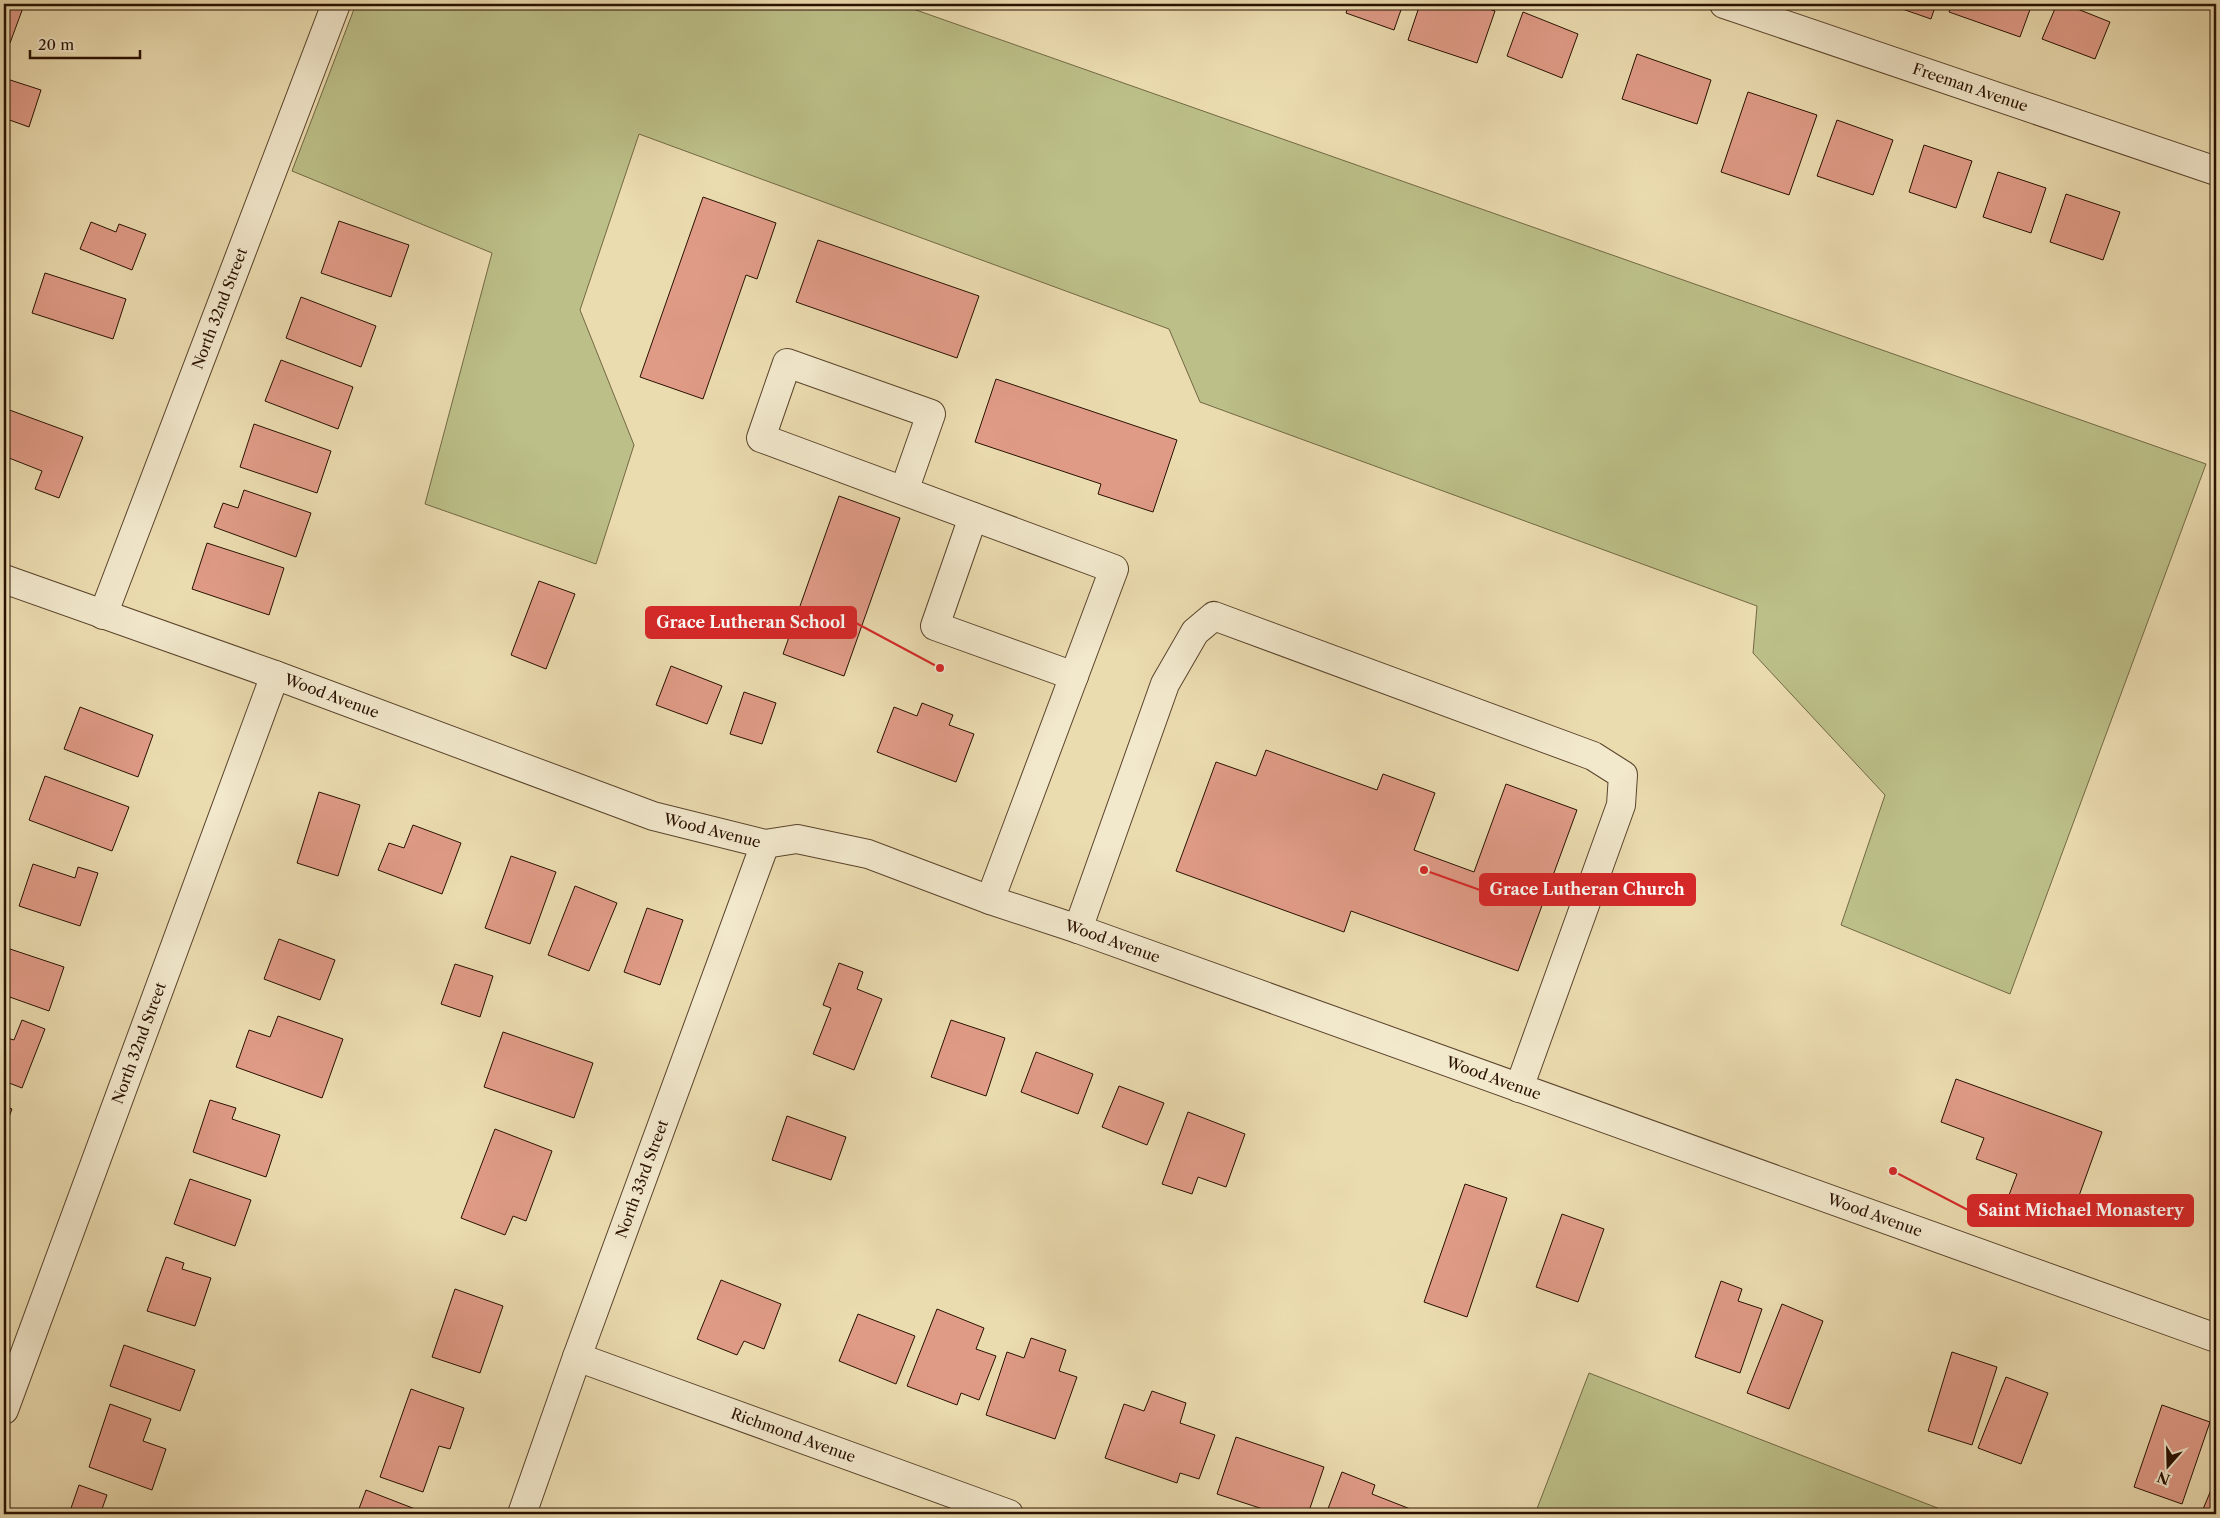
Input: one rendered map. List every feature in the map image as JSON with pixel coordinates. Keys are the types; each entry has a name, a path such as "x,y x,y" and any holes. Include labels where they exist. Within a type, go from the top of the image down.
{"street":[{"name":"North 32nd Street","path":"103,615 336,4"},
{"name":"Freeman Avenue","path":"1724,4 2216,171"},
{"path":"904,491 932,414 787,363 761,438 1114,569 990,900"},
{"path":"973,517 935,626 1074,676"},
{"name":"Wood Avenue","path":"4,579 275,675 653,816 765,844 797,838 868,854 990,900 1078,929 2216,1338"},
{"path":"1078,929 1165,684 1195,632 1214,616 1593,756 1623,775 1620,805 1519,1088"},
{"name":"North 32nd Street","path":"4,1410 275,675"},
{"name":"North 33rd Street","path":"522,1514 577,1357 765,844"},
{"name":"Richmond Avenue","path":"577,1357 1009,1514"}],"green space":[{"path":"356,4 899,4 2206,464 2010,994 1841,925 1885,795 1753,653 1757,606 1200,402 1169,329 639,134 580,310 634,445 596,564 425,504 492,253 292,171"},
{"path":"1589,1373 1953,1514 1535,1514"}],"building":[{"path":"4,4 24,5 10,43 4,41"},
{"path":"1349,4 1403,4 1394,30 1346,13"},
{"path":"1420,4 1474,4 1495,11 1477,63 1408,40"},
{"path":"1888,4 1936,4 1931,19"},
{"path":"1952,4 2032,4 2020,37 1949,12"},
{"path":"2057,4 2065,4 2110,22 2095,59 2042,39"},
{"path":"1523,12 1578,34 1562,78 1507,56"},
{"path":"1637,54 1711,80 1697,124 1622,99"},
{"path":"4,78 41,90 29,127 4,118"},
{"path":"1748,92 1817,115 1789,195 1721,172"},
{"path":"1837,120 1893,140 1873,195 1817,176"},
{"path":"1924,145 1972,161 1956,208 1909,192"},
{"path":"1998,172 2046,188 2031,233 1983,217"},
{"path":"2066,194 2120,212 2103,260 2050,242"},
{"path":"703,197 776,223 757,279 746,275 703,399 640,377"},
{"path":"339,221 409,245 391,297 321,273"},
{"path":"91,222 116,232 119,224 146,234 132,270 80,249"},
{"path":"818,240 979,296 957,358 796,302"},
{"path":"45,273 126,299 113,339 32,313"},
{"path":"301,297 376,326 361,367 286,338"},
{"path":"281,360 353,387 338,429 265,401"},
{"path":"996,379 1177,440 1153,512 1098,494 1101,484 975,442"},
{"path":"4,408 83,437 59,498 35,489 42,471 4,456"},
{"path":"254,424 331,451 317,493 240,467"},
{"path":"244,490 311,513 296,557 214,527 223,503 238,508"},
{"path":"839,496 900,518 844,676 783,654"},
{"path":"207,543 284,568 269,615 192,589"},
{"path":"539,581 575,594 546,669 511,655"},
{"path":"671,666 722,686 707,724 656,705"},
{"path":"744,692 776,703 762,744 730,734"},
{"path":"922,703 953,715 949,725 974,734 956,782 877,752 894,707 917,716"},
{"path":"80,707 153,735 138,777 64,749"},
{"path":"1266,750 1377,790 1383,774 1435,793 1414,850 1474,872 1506,784 1577,810 1518,971 1351,911 1344,932 1176,871 1216,762 1256,776"},
{"path":"45,776 129,807 112,851 29,820"},
{"path":"319,792 360,805 338,876 297,863"},
{"path":"413,825 461,843 442,894 378,870 389,843 404,848"},
{"path":"511,856 556,872 530,944 485,928"},
{"path":"33,864 75,878 78,867 98,873 80,926 19,906"},
{"path":"575,886 617,903 589,971 548,955"},
{"path":"647,908 683,920 660,985 624,972"},
{"path":"279,939 335,960 320,1000 264,979"},
{"path":"4,947 64,967 49,1011 4,995"},
{"path":"839,963 863,972 857,989 882,999 854,1070 813,1054 831,1008 823,1005"},
{"path":"455,964 493,976 480,1017 441,1004"},
{"path":"278,1016 343,1039 322,1098 236,1067 249,1030 270,1037"},
{"path":"22,1020 45,1029 22,1088 4,1081 4,1037 14,1040"},
{"path":"951,1020 1005,1038 986,1096 931,1077"},
{"path":"503,1032 593,1063 574,1118 484,1087"},
{"path":"1036,1052 1093,1074 1078,1114 1021,1092"},
{"path":"1956,1079 2102,1132 2071,1218 2009,1195 2017,1174 1976,1159 1984,1138 1941,1122"},
{"path":"1119,1086 1164,1103 1147,1145 1102,1127"},
{"path":"210,1100 236,1108 232,1119 280,1135 266,1177 193,1152"},
{"path":"4,1106 12,1109 4,1130"},
{"path":"1188,1112 1245,1134 1226,1187 1198,1177 1192,1194 1162,1184"},
{"path":"787,1116 846,1137 831,1180 772,1160"},
{"path":"495,1129 552,1151 526,1221 513,1216 505,1235 461,1218"},
{"path":"190,1179 251,1200 235,1246 174,1224"},
{"path":"1465,1184 1507,1198 1467,1317 1424,1302"},
{"path":"1562,1214 1604,1229 1578,1302 1536,1287"},
{"path":"166,1257 184,1263 182,1269 211,1278 195,1326 147,1311"},
{"path":"721,1280 781,1304 764,1349 744,1341 737,1355 697,1339"},
{"path":"1721,1281 1742,1289 1738,1301 1762,1309 1740,1373 1695,1357"},
{"path":"455,1289 503,1306 480,1373 432,1357"},
{"path":"1782,1304 1823,1321 1789,1409 1747,1393"},
{"path":"937,1309 984,1328 976,1349 996,1356 979,1400 961,1393 957,1405 907,1386"},
{"path":"858,1314 915,1336 896,1384 839,1361"},
{"path":"1031,1338 1066,1350 1059,1371 1077,1377 1055,1439 986,1415 1007,1352 1024,1358"},
{"path":"124,1345 195,1370 180,1411 110,1386"},
{"path":"1952,1352 1997,1367 1972,1445 1928,1431"},
{"path":"2006,1377 2048,1393 2021,1464 1978,1448"},
{"path":"411,1389 464,1408 450,1449 439,1446 423,1492 380,1477"},
{"path":"1152,1391 1186,1403 1180,1423 1215,1435 1199,1479 1180,1473 1177,1483 1105,1458 1124,1404 1144,1411"},
{"path":"110,1404 151,1419 143,1441 166,1449 152,1490 89,1467"},
{"path":"2162,1405 2210,1422 2182,1504 2134,1487"},
{"path":"1236,1437 1324,1467 1308,1514 1278,1514 1217,1494"},
{"path":"1342,1472 1375,1485 1372,1494 1418,1512 1417,1514 1326,1514"},
{"path":"2216,1478 2216,1514 2201,1514"},
{"path":"79,1485 107,1495 102,1509 118,1514 69,1514"},
{"path":"366,1490 428,1514 357,1514"}],"place":[{"name":"Grace Lutheran School","path":"940,668"},
{"name":"Grace Lutheran Church","path":"1424,870"},
{"name":"Saint Michael Monastery","path":"1893,1171"}]}
